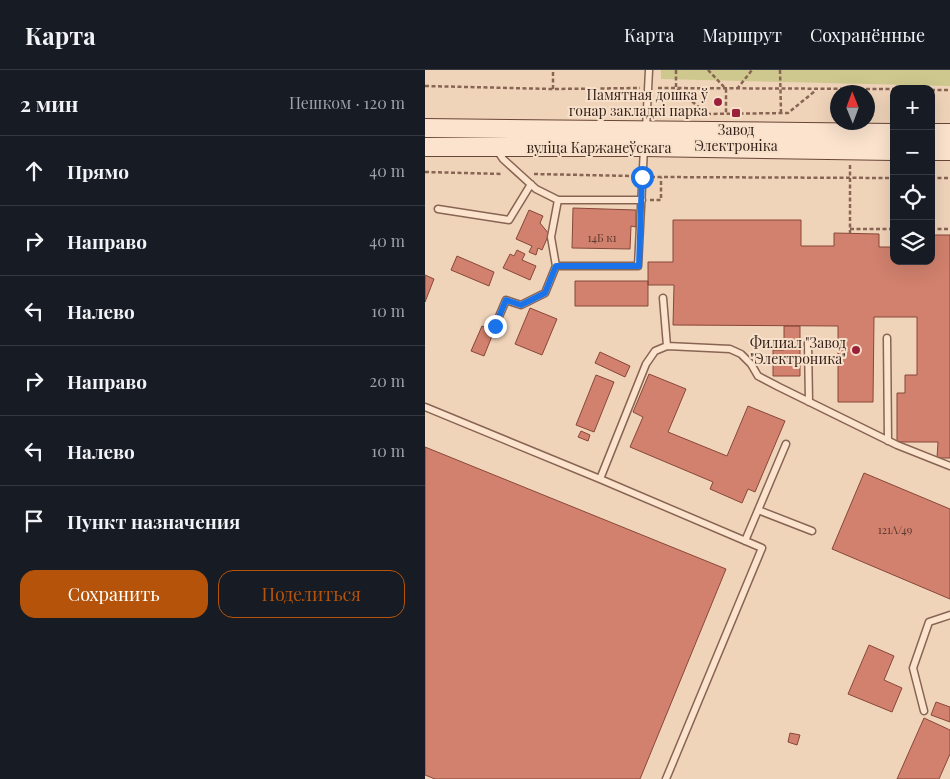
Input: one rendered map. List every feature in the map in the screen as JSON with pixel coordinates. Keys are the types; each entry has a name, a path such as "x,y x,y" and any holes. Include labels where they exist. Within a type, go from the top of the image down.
{"main road":[{"name":"вуліца Каржанеўскага","path":"425,128 890,151"},
{"name":"вуліца Каржанеўскага","path":"425,147 499,147 645,139 890,133"},
{"path":"935,133 950,133"},
{"path":"935,151 950,152"}],"lane":[{"path":"556,266 639,266 642,177 649,70"},
{"path":"499,147 499,153 503,159 536,189 558,200 642,200"},
{"path":"438,209 509,220 531,184"},
{"path":"495,326 506,300 521,305 545,293 556,266 551,237 558,200"},
{"path":"663,298 667,346"},
{"path":"887,338 888,441"},
{"path":"807,344 809,402"},
{"path":"600,480 646,364 655,351 667,346 730,349 741,354 751,364 758,376 888,441 950,466"},
{"path":"425,407 762,548 666,779"},
{"path":"745,541 786,444"},
{"path":"758,510 812,531"},
{"path":"924,711 913,668 929,622 950,615"}],"path":[{"path":"553,70 553,88"},
{"path":"676,70 677,88 707,114 788,113 816,90"},
{"path":"708,70 726,89 726,114"},
{"path":"737,89 752,70"},
{"path":"779,70 781,113"},
{"path":"425,86 780,88 830,90"},
{"path":"875,90 890,90"},
{"path":"935,90 950,90"},
{"path":"849,165 850,233"},
{"path":"425,172 642,177 890,178"},
{"path":"642,200 661,200 661,177"},
{"path":"935,178 950,178"},
{"path":"850,229 890,229"},
{"path":"935,229 950,229"}],"shaded area":[{"path":"661,70 950,70 950,86 661,79"}],"building":[{"path":"573,208 636,210 636,227 631,226 630,249 572,248"},
{"path":"529,210 543,216 540,223 549,234 542,250 538,248 536,255 529,252 532,246 516,239"},
{"name":"Филиал \"Завод \"Электроника\"","path":"673,220 801,220 801,246 834,246 834,233 879,234 879,247 890,247 890,265 935,265 935,235 950,235 950,458 937,458 938,442 897,442 897,393 905,393 905,375 917,375 917,317 874,317 873,402 838,402 838,326 673,325 674,285 648,285 648,262 673,262"},
{"path":"517,250 525,254 522,260 536,266 530,280 503,268 510,254 514,256"},
{"path":"457,256 494,272 489,286 451,270"},
{"path":"425,275 434,279 425,302"},
{"path":"575,281 648,281 648,306 575,306"},
{"path":"530,308 557,319 542,355 515,344"},
{"path":"482,326 494,331 484,356 471,351"},
{"path":"784,326 800,326 800,376 773,376 773,350 784,350"},
{"path":"600,352 630,366 625,377 595,363"},
{"path":"649,374 686,389 668,432 727,456 748,406 785,421 755,492 748,489 742,503 710,489 713,482 630,447 643,417 633,412"},
{"path":"596,375 614,382 594,432 576,425"},
{"path":"581,431 590,435 588,441 578,437"},
{"path":"425,447 726,569 640,779 435,779 425,775"},
{"path":"864,473 950,509 950,599 832,549"},
{"path":"869,645 894,656 884,680 902,688 892,712 848,694"},
{"path":"936,702 950,707 950,722 931,715"},
{"path":"924,718 950,730 950,754 939,779 897,779"},
{"path":"790,733 800,735 797,745 788,742"}],"place":[{"name":"Памятная дошка ў гонар закладкі парка","path":"718,102"},
{"name":"Завод Электроніка","path":"736,113"},
{"name":"Филиал \"Завод \"Электроника\"","path":"856,350"}],"route":[{"path":"495,326 506,300 521,305 545,293 556,266 639,266 642,177"}]}
